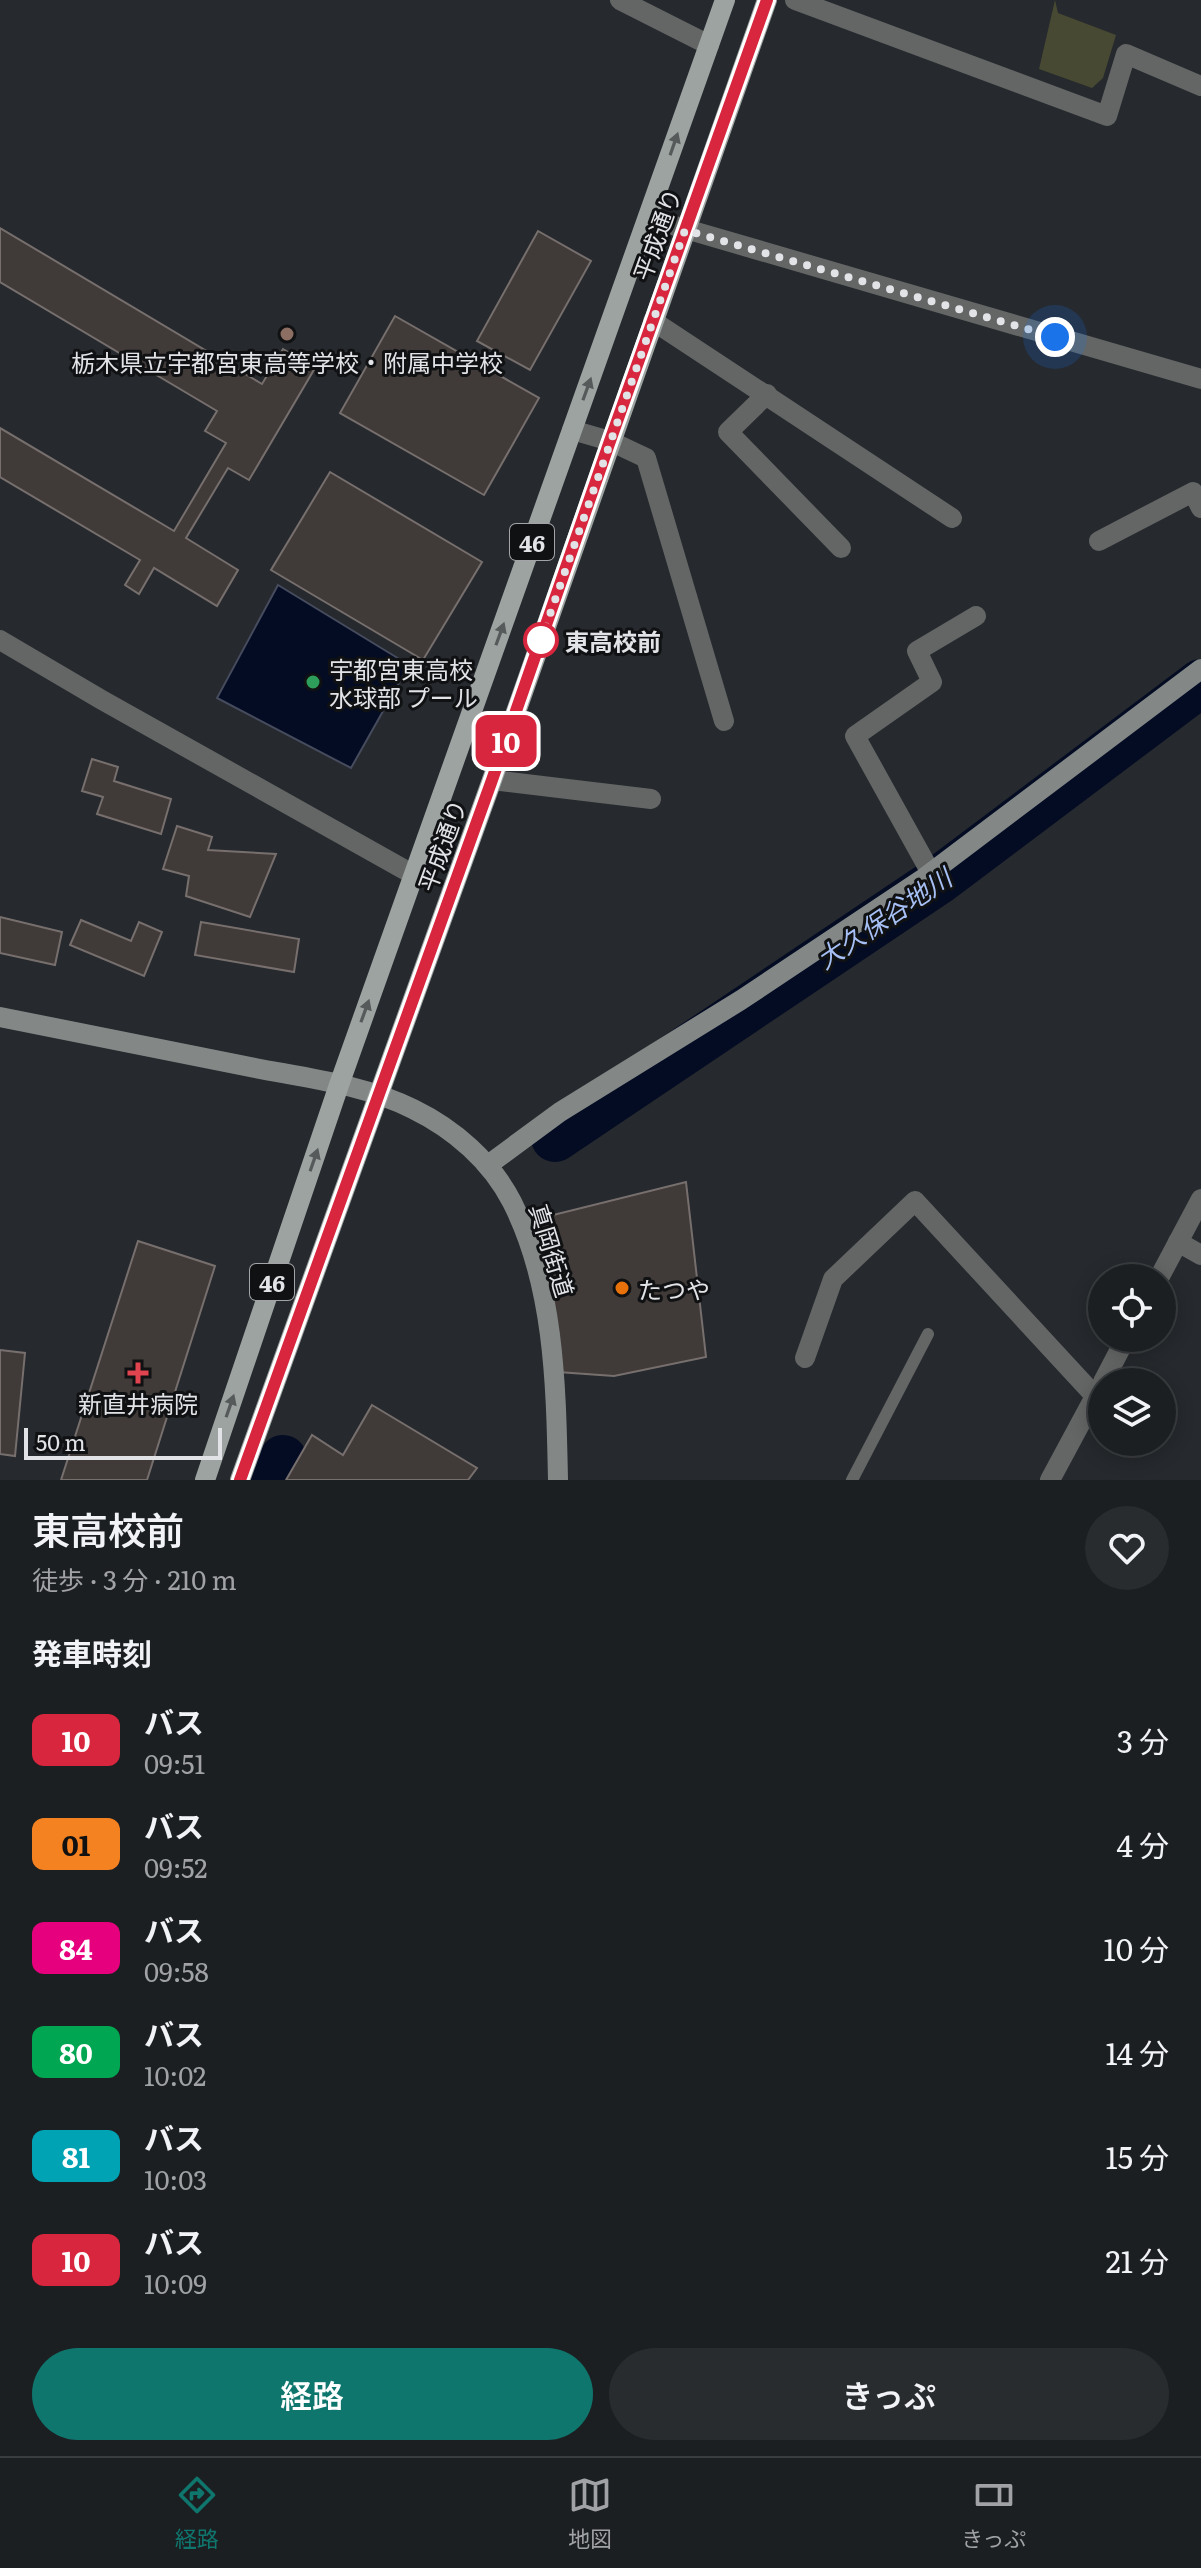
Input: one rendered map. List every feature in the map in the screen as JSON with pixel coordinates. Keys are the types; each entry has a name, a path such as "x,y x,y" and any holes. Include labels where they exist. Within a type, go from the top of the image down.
{"main road":[{"name":"平成通り","path":"205,1480 339,1085 725,0"},
{"name":"平成通り","path":"240,1480 492,780 767,0"}],"street":[{"path":"620,0 709,45"},
{"path":"795,0 1107,116 1126,54 1201,86"},
{"path":"648,218 1201,379"},
{"path":"653,321 952,518"},
{"path":"767,394 728,432 841,548"},
{"path":"572,430 610,441 646,458 724,721"},
{"path":"1099,541 1198,496"},
{"path":"931,873 855,736 932,682 917,651 976,616"},
{"path":"0,640 414,875"},
{"path":"488,1165 560,1112 741,1000 931,873 1201,669"},
{"path":"492,780 651,799"},
{"name":"真岡街道","path":"0,1017 339,1085 412,1108 438,1123 488,1165 518,1215 529,1242 543,1292 553,1365 558,1480"},
{"path":"1166,1264 1201,1199"},
{"path":"805,1358 833,1279 915,1201 1088,1375"},
{"path":"1178,1242 1201,1255"},
{"path":"1050,1480 1088,1409"}],"lane":[{"path":"852,1480 928,1334"}],"green space":[{"path":"1055,0 1058,13 1116,35 1103,78 1092,88 1039,69"}],"water":[{"name":"宇都宮東高校 水球部 プール","path":"278,585 409,665 351,768 217,698"}],"building":[{"path":"0,228 262,384 283,349 315,368 249,480 228,468 186,538 238,570 217,606 154,568 139,594 125,585 140,560 0,477 0,428 174,531 226,443 205,431 217,411 0,282"},
{"path":"538,231 591,261 530,370 477,341"},
{"path":"395,316 539,398 484,495 340,413"},
{"path":"330,472 482,562 423,660 271,570"},
{"path":"92,759 118,767 114,781 171,799 161,834 97,814 103,797 82,791"},
{"path":"177,826 212,837 208,850 276,854 250,917 186,896 189,876 163,869"},
{"path":"0,917 62,932 55,965 0,953"},
{"path":"81,920 131,941 139,922 162,932 144,976 70,945"},
{"path":"201,922 299,939 294,972 195,955"},
{"name":"たつや","path":"686,1182 706,1357 614,1376 558,1372 537,1219"},
{"name":"新直井病院","path":"138,1241 215,1266 147,1480 61,1480"},
{"path":"0,1350 25,1353 15,1456 0,1454"},
{"path":"372,1405 477,1468 468,1480 286,1480 312,1435 343,1455"}],"waterway":[{"name":"大久保谷地川","path":"555,1138 939,880 1201,683"},
{"name":"大久保谷地川","path":"275,1480 283,1459"}],"bus line":[{"name":"10","path":"240,1480 492,780 767,0"}],"place":[{"name":"栃木県立宇都宮東高等学校・附属中学校","path":"287,334"},
{"name":"東高校前","path":"541,640"},
{"name":"宇都宮東高校 水球部 プール","path":"313,682"},
{"name":"たつや","path":"622,1288"},
{"name":"新直井病院","path":"138,1373"}],"route":[{"path":"541,640 685,230 1055,337"}]}
